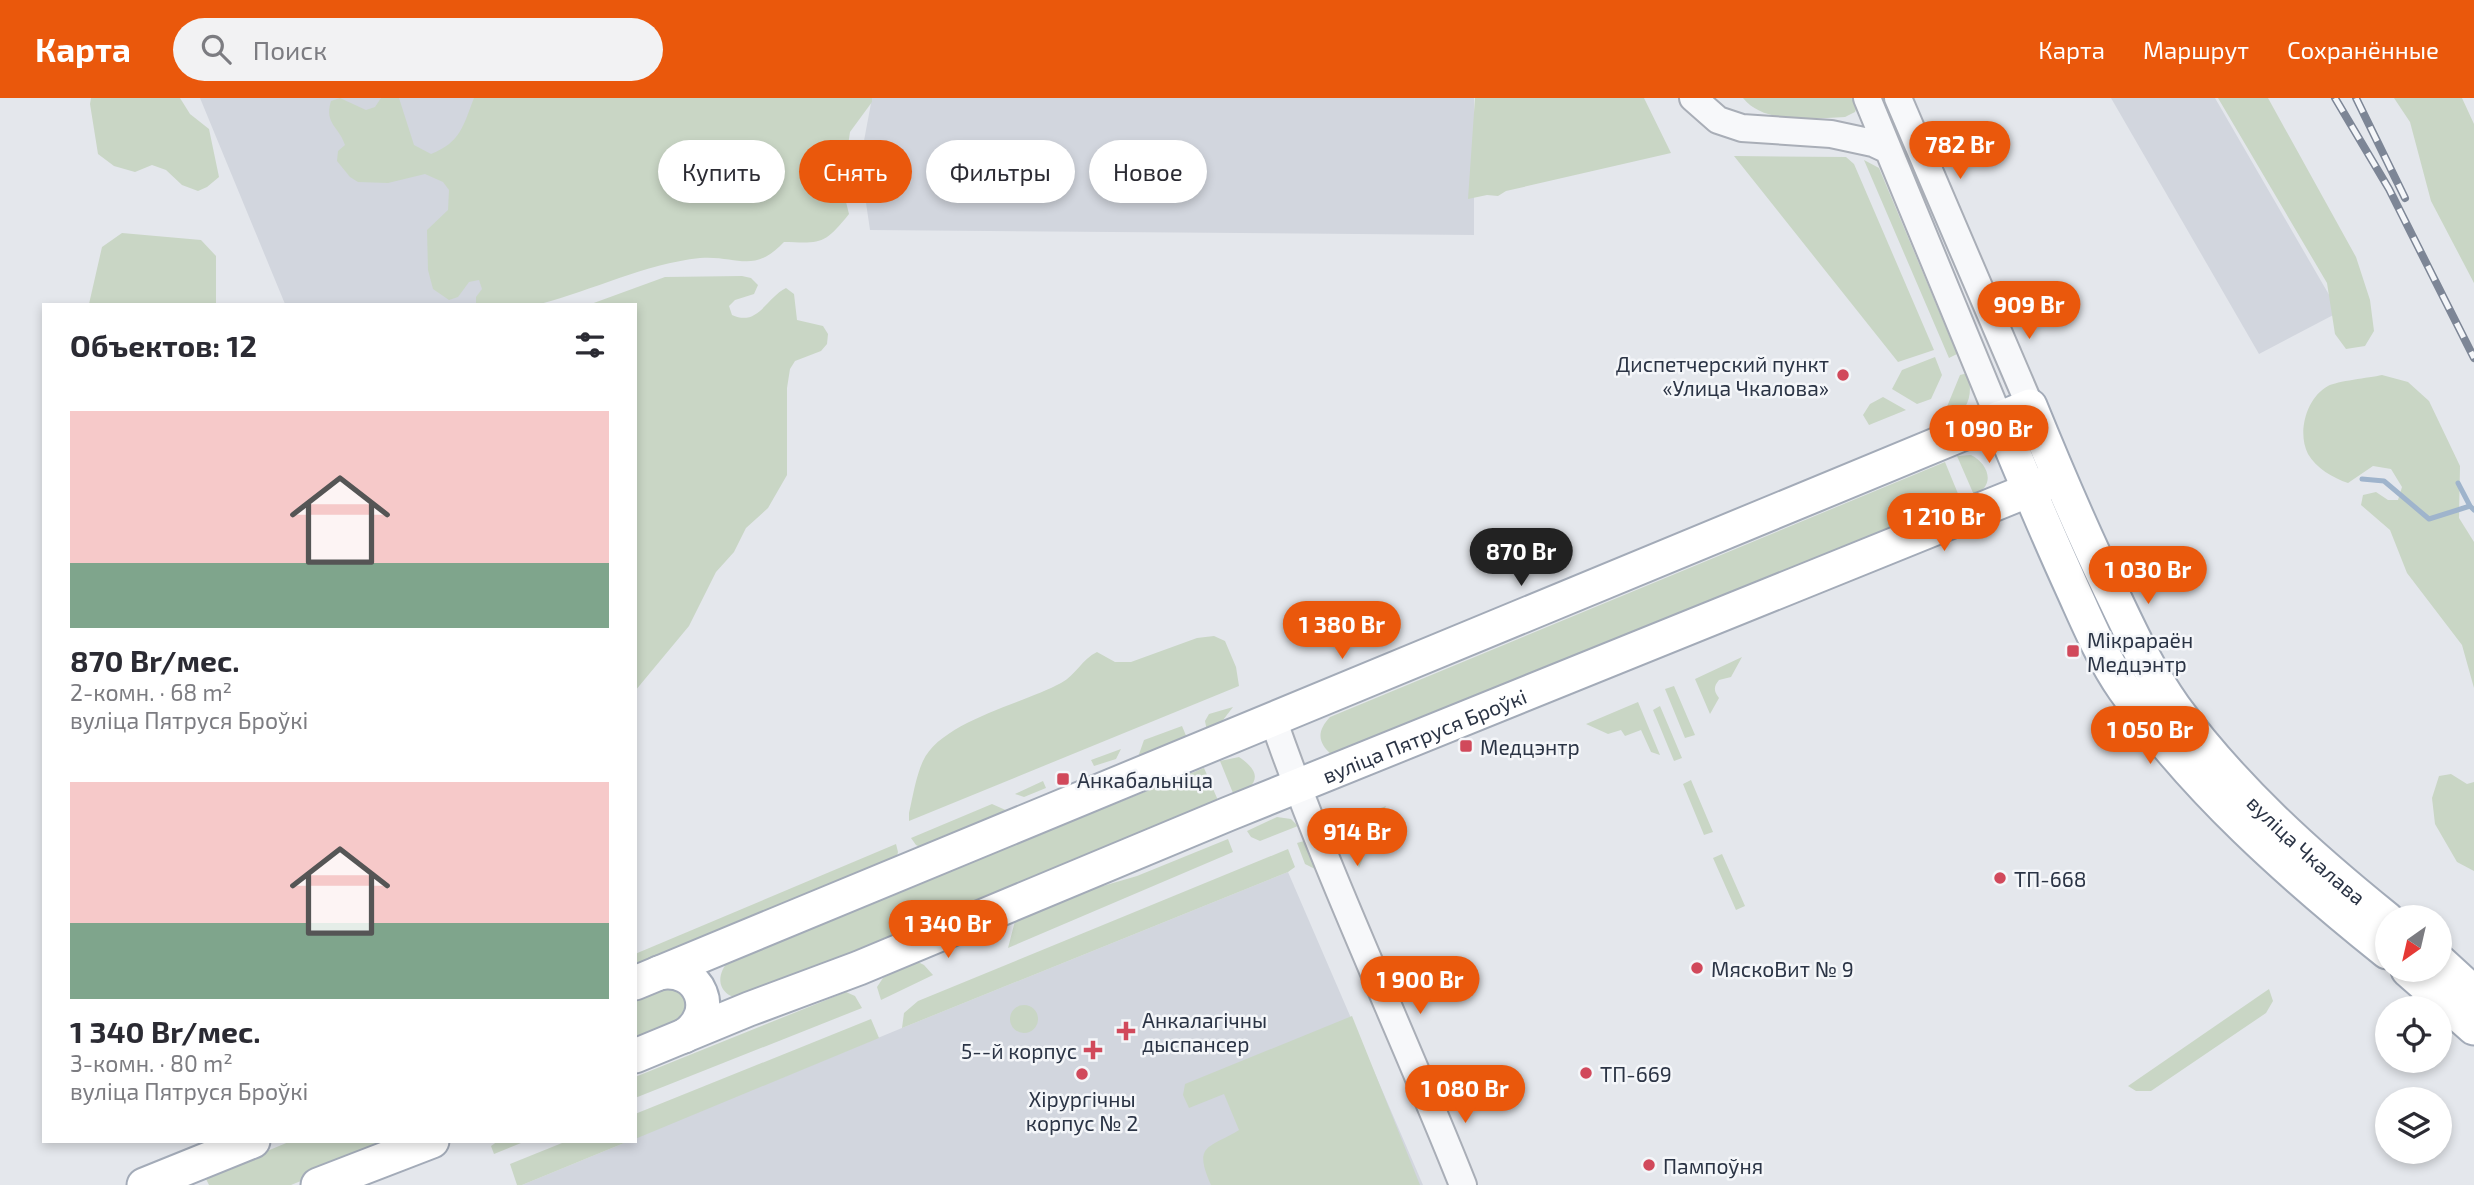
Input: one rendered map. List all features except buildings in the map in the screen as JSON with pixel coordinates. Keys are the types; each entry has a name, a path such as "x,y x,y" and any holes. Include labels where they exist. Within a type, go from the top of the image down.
{"main road":[{"path":"647,978 2030,406"},
{"name":"вуліца Чкалава","path":"2030,406 2059,478 2142,655 2173,706 2209,751 2260,825"},
{"name":"вуліца Чкалава","path":"1999,418 2028,491 2095,638 2123,688 2169,747 2221,804 2260,825 2367,914"},
{"name":"вуліца Пятруся Броўкі","path":"637,1055 859,968 1228,814 2059,478"},
{"path":"726,946 714,961 712,979 715,989 725,1002 749,1009"},
{"path":"647,978 667,972 685,975 702,995 701,1019 684,1036"},
{"path":"2452,973 2474,993"},
{"path":"2422,982 2474,1028"},
{"path":"144,1185 248,1143"},
{"path":"318,1185 427,1143"}],"street":[{"path":"1693,98 1718,120 1742,128 1831,134 1888,150"},
{"name":"вуліца Чкалава","path":"1867,98 1999,418"},
{"name":"вуліца Чкалава","path":"1898,98 2030,406"},
{"path":"1273,719 1297,788 1463,1185"}],"shaded area":[{"path":"200,98 536,98 481,303 285,303"},
{"path":"872,98 1474,98 1474,235 870,230 866,203 912,203 912,140 864,140"},
{"path":"2111,98 2215,98 2339,312 2259,354"},
{"name":"Анкалагічны дыспансер","path":"1288,872 1423,1185 522,1185 624,1143 637,1143 637,1137"}],"green space":[{"path":"91,98 180,98 190,114 209,129 219,177 198,191 182,185 166,170 152,165 135,172 114,166 98,154"},
{"path":"340,98 366,110 375,107 381,98 399,98 414,145 431,154 449,144 460,132 474,98 872,98 872,102 850,132 849,140 799,140 799,203 846,203 849,214 827,237 815,242 784,242 773,252 754,261 700,258 679,261 543,303 476,303 476,297 482,289 479,280 469,282 458,297 449,300 433,289 428,270 427,230 448,210 449,190 443,182 425,174 388,183 358,182 350,177 337,161 338,151 345,145 331,120 331,101"},
{"path":"1475,98 1644,98 1671,153 1506,191 1498,196 1468,199"},
{"path":"1743,98 1856,98 1858,104 1855,112 1845,117 1805,119 1764,112 1752,107"},
{"path":"2218,98 2268,98 2356,257 2370,300 2374,331 2365,346 2346,349 2335,334 2327,283"},
{"path":"2394,98 2462,98 2474,124 2474,283 2431,201 2410,122"},
{"path":"1734,156 1846,157 1854,164 1934,350 1898,362"},
{"path":"1864,160 1879,168 1957,354 1949,358"},
{"path":"122,233 201,240 216,256 216,303 89,303 102,247"},
{"path":"665,277 751,278 758,285 754,294 735,300 729,306 732,315 741,318 761,310 786,288 794,294 797,320 823,326 828,334 827,344 821,351 795,361 790,369 787,388 787,475 768,508 746,528 734,552 716,572 689,626 637,689 637,303 594,303"},
{"path":"1935,357 1942,375 1931,399 1917,404 1892,389 1902,370"},
{"path":"1968,373 1968,402 1961,412 1948,421 1944,414 1960,375"},
{"path":"2382,375 2408,382 2429,401 2460,466 2459,518 2474,542 2474,688 2462,645 2407,573 2390,530 2361,505 2363,495 2376,492 2388,500 2398,500 2402,487 2391,469 2373,466 2348,483 2320,468 2311,459 2305,446 2303,436 2306,417 2309,407 2320,392 2338,383"},
{"path":"1883,397 1906,410 1869,425 1863,415 1870,404"},
{"path":"1971,455 1982,464 1988,475 1985,486 1974,495 1957,456"},
{"path":"1945,462 1961,501 1332,755 1321,741 1321,732 1330,717"},
{"path":"1214,636 1225,641 1236,667 1239,686 909,821 918,773 923,761 933,747 965,724 1061,683 1097,652 1115,662 1131,662 1197,638"},
{"path":"1742,657 1731,677 1719,680 1716,685 1715,691 1719,698 1710,714 1695,679"},
{"path":"1674,686 1695,735 1685,738 1665,689"},
{"path":"1638,702 1660,755 1651,752 1641,730 1625,736 1621,730 1608,734 1586,724"},
{"path":"1660,706 1682,758 1674,761 1653,710"},
{"path":"1233,707 1220,724 1207,731 1205,721 1209,714"},
{"path":"1182,726 1187,738 1138,757 1144,740"},
{"path":"1121,749 1116,759 1094,766 1091,760"},
{"path":"1239,757 1252,769 1255,779 1253,784 1235,798 1220,761"},
{"path":"1204,768 1220,805 746,1000 730,996 722,986 721,974 730,959"},
{"path":"2451,774 2467,784 2474,782 2474,871 2457,862 2435,824 2432,798 2439,776"},
{"path":"1691,780 1713,832 1704,835 1683,784"},
{"path":"1043,781 1046,788 1024,797 1015,794"},
{"path":"992,804 1010,812 930,852 916,845 911,838"},
{"path":"1386,806 1379,821 1366,823 1361,829 1360,835 1368,846 1359,868 1340,824"},
{"path":"1277,817 1291,819 1298,826 1260,841 1251,837 1247,831"},
{"path":"1228,839 1233,852 1008,948 1015,921 1072,895 1137,876"},
{"path":"1304,841 1317,870 1305,864 1297,843"},
{"path":"896,844 896,860 637,973 637,953"},
{"path":"1288,849 1295,867 1288,872 902,1028 904,1013 918,1001"},
{"path":"1722,854 1745,906 1736,910 1713,858"},
{"path":"916,961 933,975 881,1000 877,987 883,978"},
{"path":"677,984 693,1012 637,1045 637,996"},
{"path":"2269,989 2273,1001 2266,1013 2151,1091 2136,1091 2128,1086"},
{"path":"846,992 855,996 862,1008 637,1097 637,1076"},
{"path":"1024,1005 1034,1009 1038,1019 1034,1029 1024,1033 1014,1029 1010,1019 1014,1009"},
{"path":"1352,1016 1420,1185 1211,1185 1203,1162 1207,1149 1239,1130 1224,1094 1189,1108 1183,1095 1185,1084"},
{"path":"871,1019 879,1038 637,1138 637,1113"},
{"path":"286,1143 395,1143 291,1185 209,1185 205,1177"},
{"path":"495,1143 521,1143 494,1154 491,1146"},
{"path":"562,1143 624,1143 522,1185 517,1185 510,1164"}],"waterway":[{"path":"2362,479 2384,481 2429,519 2470,506 2474,510"},
{"path":"2458,483 2470,506"}],"railway":[{"path":"2335,98 2389,189 2474,358"},
{"path":"2356,98 2405,198"}],"place":[{"name":"Диспетчерский пункт «Улица Чкалова»","path":"1843,375"},
{"name":"Мікрараён Медцэнтр","path":"2073,651"},
{"name":"Медцэнтр","path":"1466,746"},
{"name":"Анкабальніца","path":"1063,779"},
{"name":"ТП-668","path":"2000,878"},
{"name":"МяскоВит № 9","path":"1697,968"},
{"name":"Анкалагічны дыспансер","path":"1126,1031"},
{"name":"5--й корпус","path":"1093,1050"},
{"name":"ТП-669","path":"1586,1073"},
{"name":"Хірургічны корпус № 2","path":"1082,1074"},
{"name":"Пампоўня","path":"1649,1165"}]}
